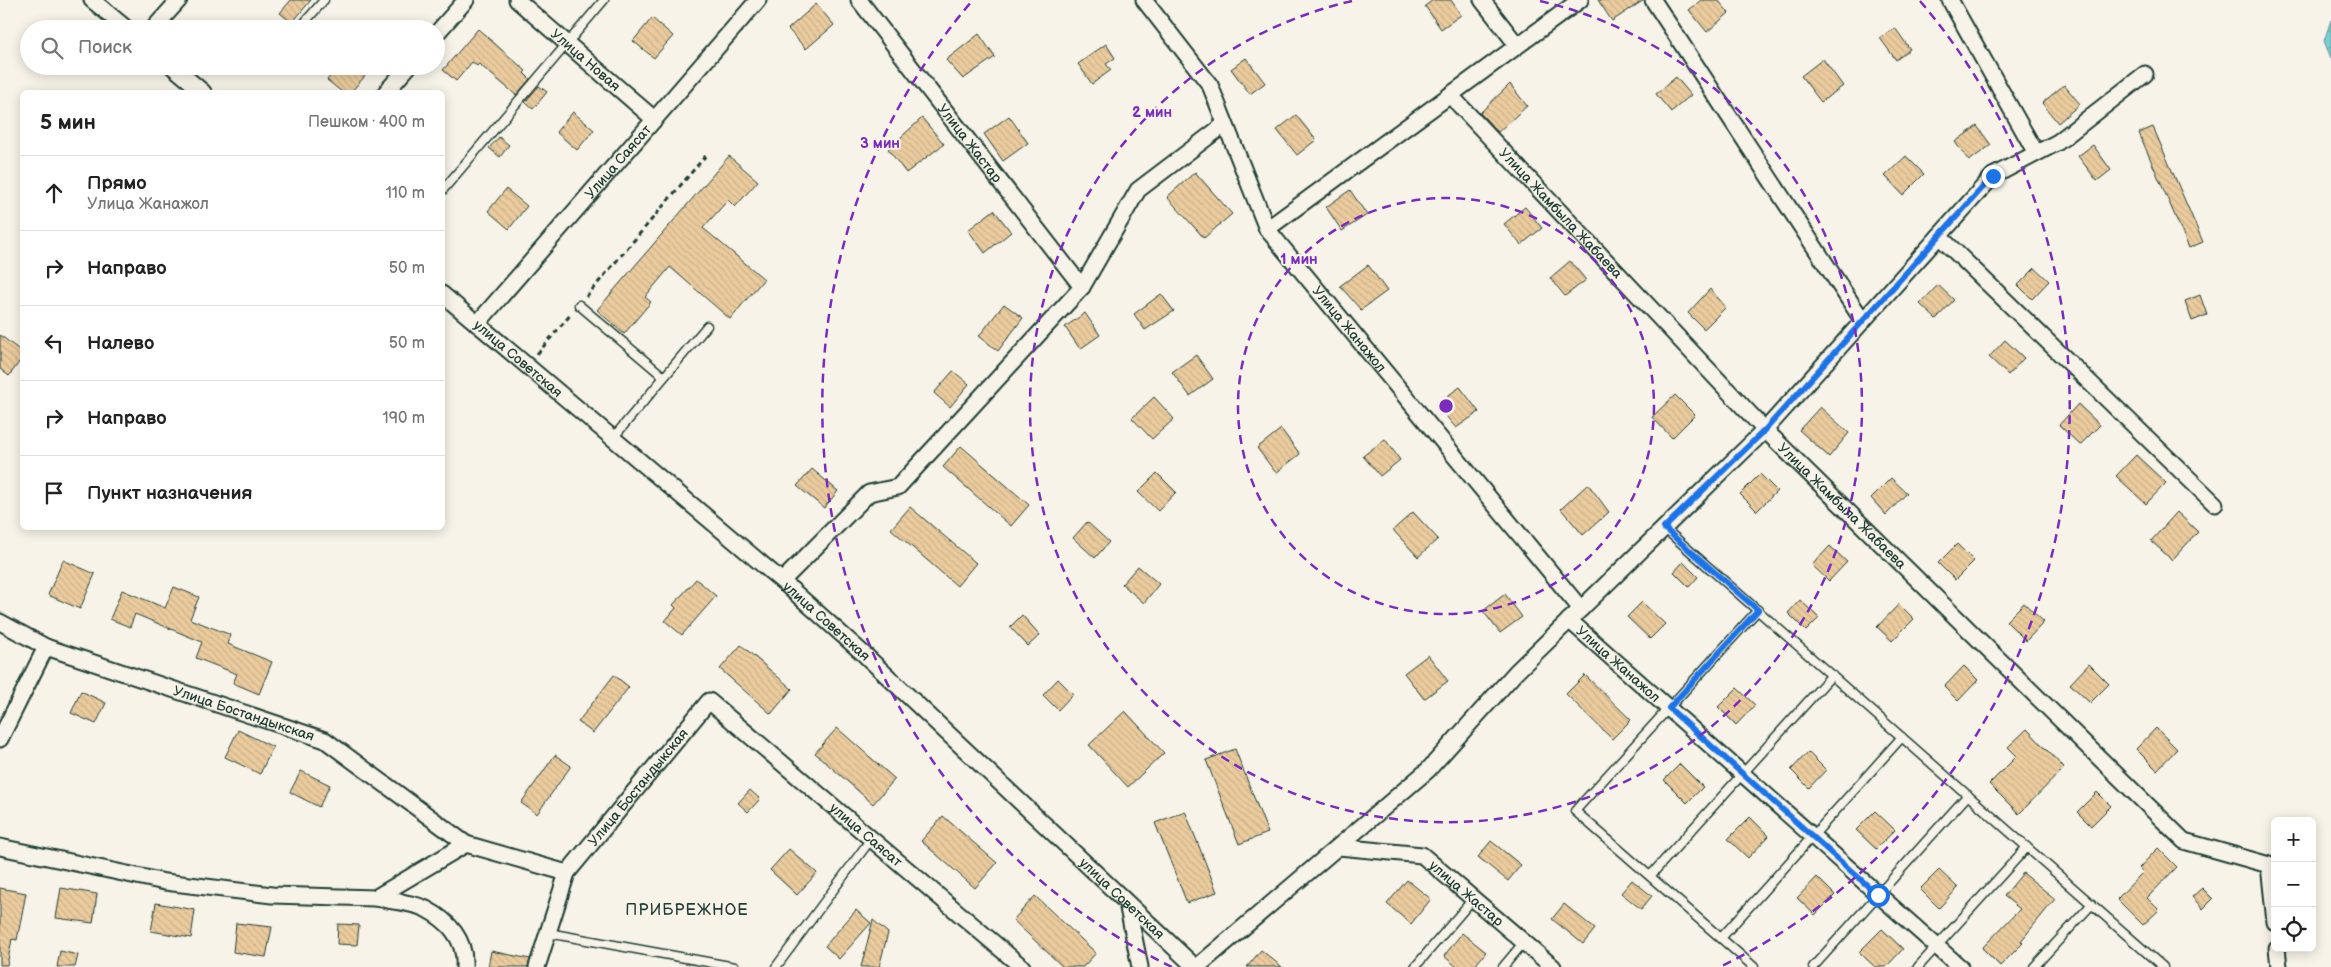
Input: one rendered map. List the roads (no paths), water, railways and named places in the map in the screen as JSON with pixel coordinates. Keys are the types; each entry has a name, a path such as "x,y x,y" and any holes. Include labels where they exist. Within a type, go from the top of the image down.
{"street":[{"path":"92,0 116,20"},
{"path":"161,20 179,0"},
{"path":"445,24 466,0"},
{"name":"Улица Новая","path":"517,0 654,119"},
{"name":"Улица Саясат","path":"477,324 758,0"},
{"name":"Улица Жастар","path":"860,0 1082,287"},
{"name":"Улица Жанажол","path":"1144,0 1210,85 1267,229 1581,609"},
{"path":"1482,0 1518,45"},
{"path":"1267,229 1580,0"},
{"path":"1654,0 1863,321"},
{"path":"1950,0 2036,153"},
{"path":"1196,967 1428,770 1516,672 1765,430 1993,176 2058,142 2146,74"},
{"path":"183,75 201,90"},
{"path":"388,90 401,75"},
{"name":"Улица Жамбыла Жабаева","path":"1450,94 1765,430 2184,841 2269,865 2273,907"},
{"path":"782,581 869,493 898,487 1082,287 1138,190 1225,124"},
{"path":"1939,236 2215,504"},
{"name":"улица Советская","path":"445,297 782,581 866,656 1196,967"},
{"name":"Улица Жанажол","path":"1569,620 1960,967"},
{"name":"Улица Бостандыкская","path":"0,622 46,648 324,740 466,844 567,873"},
{"path":"0,739 46,648"},
{"name":"Улица Бостандыкская","path":"537,967 567,873 709,701"},
{"name":"улица Саясат","path":"709,701 1022,967"},
{"path":"375,898 466,844"},
{"path":"0,846 165,882 272,895 375,898 424,908 453,927 465,954 464,967"},
{"name":"улица Жастар","path":"1339,846 1422,855 1553,967"},
{"path":"1127,903 1140,967"},
{"path":"2277,952 2279,967"}],"lane":[{"path":"307,20 324,0"},
{"path":"445,187 604,0"},
{"path":"579,305 664,377"},
{"path":"612,438 708,326"},
{"path":"1664,528 2164,967"},
{"path":"1754,967 1576,811 1758,610"},
{"path":"1650,876 1832,676"},
{"path":"1721,938 1902,737"},
{"path":"1813,967 1968,795"},
{"path":"776,967 871,839"},
{"path":"1918,967 2027,847"},
{"path":"1415,967 1473,899"},
{"path":"2034,967 2092,904"},
{"path":"548,933 735,967"},
{"path":"1504,967 1524,942"}],"water":[{"path":"2331,20 2331,58 2324,41"}],"district":[{"name":"ПРИБРЕЖНОЕ","path":"687,909"}]}
